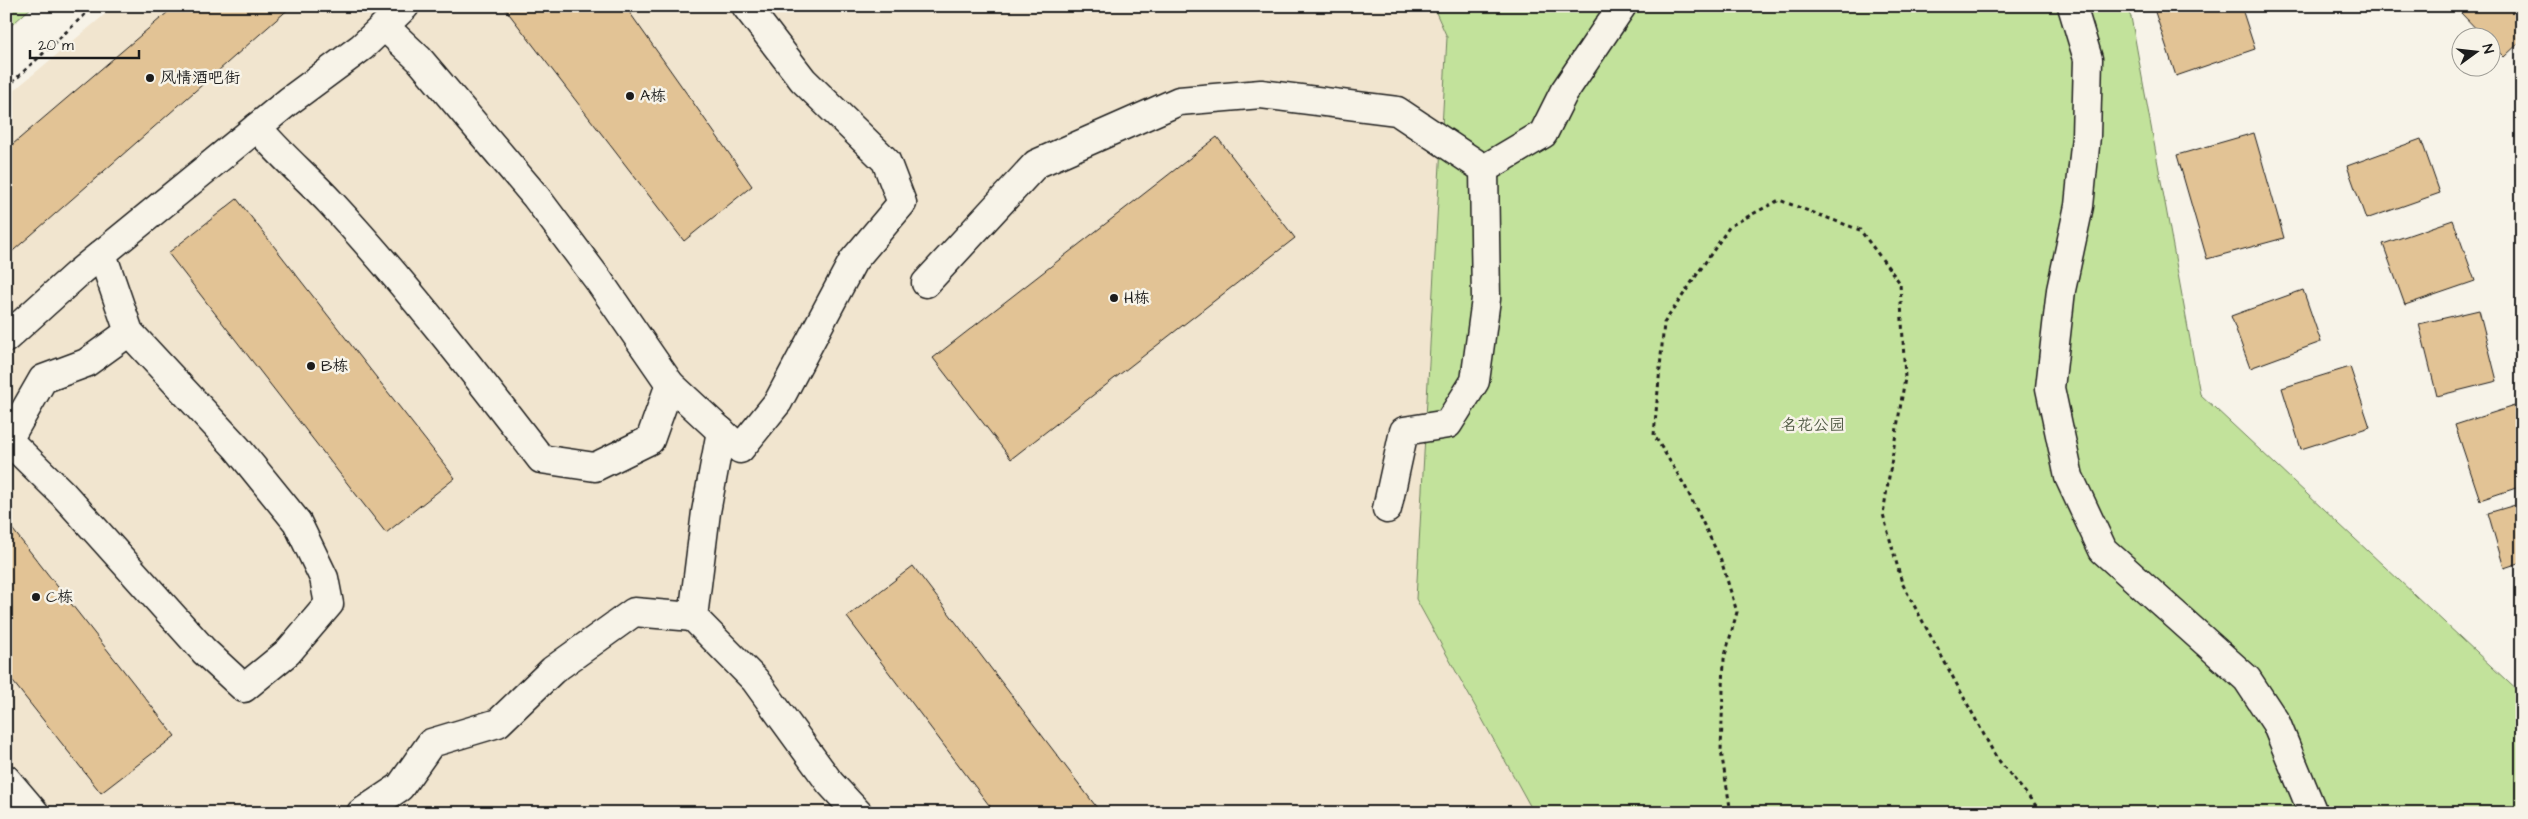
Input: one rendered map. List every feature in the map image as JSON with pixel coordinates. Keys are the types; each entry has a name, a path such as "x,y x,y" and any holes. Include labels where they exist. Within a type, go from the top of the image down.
{"street":[{"path":"6,338 102,254 257,127 362,47 405,6"},
{"path":"384,26 419,59 536,197 599,281 670,384 740,449 772,410 854,261 902,202 886,161 803,80 746,6"},
{"path":"1484,170 1543,134 1564,92 1622,6"},
{"path":"2072,6 2088,59 2086,136 2079,206 2061,290 2050,388 2069,477 2103,550 2160,598 2247,679 2276,722 2313,813"},
{"path":"926,283 1036,164 1179,101 1261,94 1397,112 1484,170"},
{"path":"257,127 277,152 331,202 361,237 479,378 541,459 595,466 650,440 670,384"},
{"path":"1388,509 1404,431 1448,424 1475,382 1486,299 1484,170"},
{"path":"102,254 129,332 237,448 291,515 324,578 329,604 288,652 244,688 204,651 64,494 8,440 43,379 86,363 129,332"},
{"path":"693,617 706,512 721,431"},
{"path":"361,813 400,787 431,743 498,723 553,670 634,612 693,617 755,680 830,784 858,813"},
{"path":"6,779 35,813"}],"path":[{"path":"6,88 94,6"},
{"path":"1731,813 1721,751 1724,659 1737,612 1720,560 1685,486 1654,435 1664,323 1730,226 1779,200 1860,230 1900,282 1905,378 1893,440 1883,514 1902,583 1996,757 2042,813"}],"shaded area":[{"path":"115,6 1433,6 1447,36 1416,599 1534,813 6,813 6,97"}],"green space":[{"path":"6,6 33,6 6,30"},
{"name":"名花公园","path":"1433,6 2125,6 2131,17 2200,394 2522,695 2522,813 1534,813 1416,599 1447,37"}],"building":[{"name":"风情酒吧街","path":"175,6 292,6 6,257 6,150"},
{"name":"A栋","path":"503,6 625,6 752,186 684,241"},
{"path":"2153,6 2241,6 2255,49 2176,76"},
{"path":"2468,6 2522,6 2522,40 2504,57 2500,53 2500,28 2475,28 2461,13"},
{"path":"2254,133 2284,238 2207,259 2177,155"},
{"name":"H栋","path":"1217,137 1295,238 1011,459 933,358"},
{"path":"2421,139 2440,193 2366,219 2347,166"},
{"name":"B栋","path":"237,199 455,478 386,533 168,253"},
{"path":"2453,220 2475,281 2405,305 2383,244"},
{"path":"2303,290 2321,342 2250,368 2231,316"},
{"path":"2479,310 2497,381 2437,396 2419,324"},
{"path":"2350,367 2370,427 2301,449 2282,388"},
{"path":"2514,406 2522,429 2522,486 2480,500 2455,425"},
{"path":"2522,503 2522,562 2504,568 2488,513"},
{"name":"C栋","path":"6,521 175,736 101,793 6,673"},
{"path":"913,566 1101,813 995,813 847,617"}],"place":[{"name":"风情酒吧街","path":"150,78"},
{"name":"A栋","path":"630,96"},
{"name":"H栋","path":"1114,298"},
{"name":"B栋","path":"311,366"},
{"name":"C栋","path":"36,597"}]}
